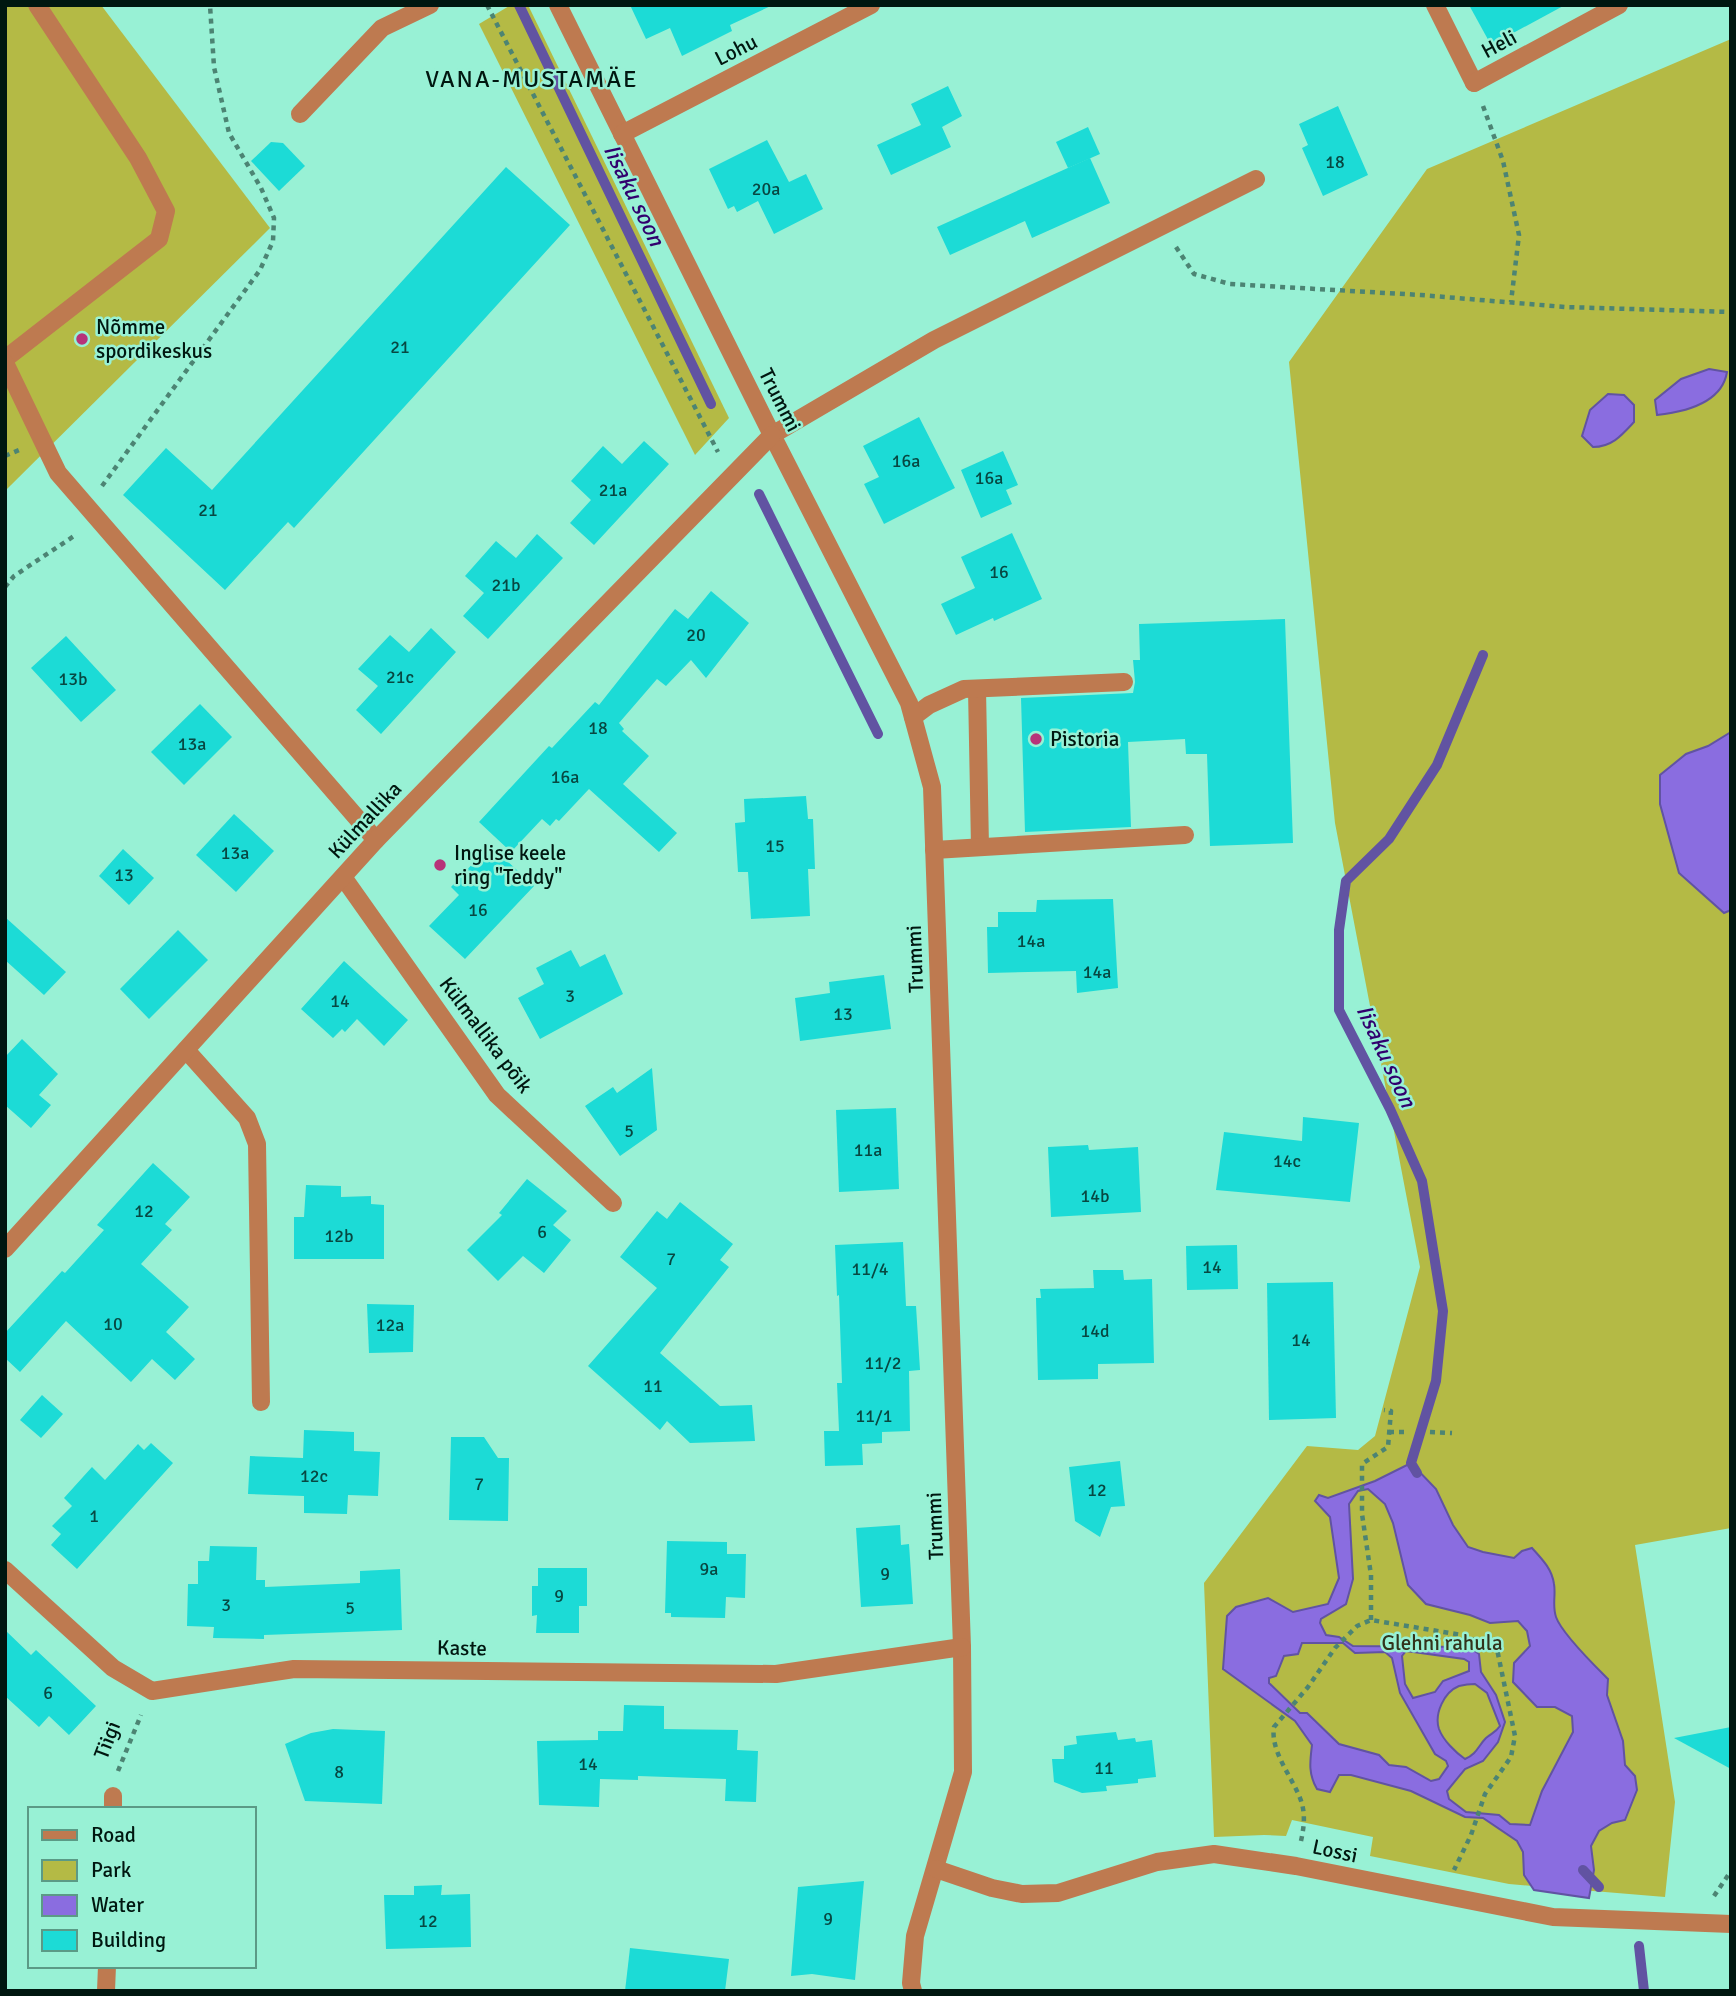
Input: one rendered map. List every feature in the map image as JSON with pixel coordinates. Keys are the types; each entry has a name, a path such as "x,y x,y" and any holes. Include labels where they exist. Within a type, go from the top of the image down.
{"street":[{"path":"37,5 138,158 166,211 159,239 5,361 58,473 376,841"},
{"name":"Trummi","path":"558,5 909,703 932,787 962,1647 963,1772 915,1936 912,1987"},
{"name":"Lohu","path":"622,134 871,5"},
{"path":"1435,5 1474,83"},
{"name":"Heli","path":"1474,83 1619,5"},
{"path":"300,114 382,28 424,7"},
{"name":"Külmallika","path":"5,1249 376,841 772,435 934,340 1256,179"},
{"path":"913,717 929,705 964,689 1124,682"},
{"path":"977,689 980,847"},
{"path":"934,850 1185,835"},
{"name":"Külmallika põik","path":"343,877 497,1095 613,1202"},
{"path":"186,1050 247,1118 257,1144 261,1402"},
{"path":"5,1570 113,1668 152,1691"},
{"name":"Kaste","path":"152,1691 294,1669 776,1674 962,1647"},
{"name":"Lossi","path":"936,1869 992,1888 1022,1894 1058,1893 1157,1862 1214,1854 1296,1866 1553,1917 1731,1924"},
{"path":"106,1991 107,1968"},
{"path":"894,1991 912,1987"}],"path":[{"path":"5,587 14,576 93,513 260,270 273,242 274,218 261,188 229,133 214,67 210,5"},
{"path":"487,5 731,477"},
{"path":"1474,83 1503,162 1519,235 1511,303"},
{"path":"1163,226 1194,274 1230,284 1564,307 1731,312"},
{"path":"1371,1620 1371,1574 1362,1514 1362,1464 1388,1447 1391,1410 1384,1410"},
{"path":"1389,1432 1409,1432"},
{"path":"1430,1432 1452,1433"},
{"path":"1296,1866 1305,1823 1301,1800 1287,1772 1273,1734 1274,1727 1335,1648 1357,1626 1371,1620 1462,1634 1497,1649 1515,1736 1511,1757 1485,1794 1475,1824 1453,1872 1446,1897"},
{"name":"Tiigi","path":"113,1802 119,1766 152,1691"}],"green space":[{"name":"Nõmme spordikeskus","path":"5,5 101,5 270,228 5,491"},
{"path":"511,5 528,5 729,418 695,455 479,24"},
{"name":"Glehni rahula","path":"1731,39 1731,732 1709,746 1686,754 1724,913 1731,910 1731,1528 1635,1545 1675,1802 1665,1897 1509,1884 1370,1856 1373,1837 1292,1820 1286,1836 1214,1837 1204,1583 1307,1446 1358,1450 1375,1436 1420,1267 1335,823 1289,362 1427,169"}],"water":[{"path":"1709,369 1727,372 1718,391 1690,408 1657,415 1655,400 1681,379"},
{"path":"1608,394 1624,395 1634,405 1634,422 1611,443 1593,447 1582,436 1590,410"},
{"path":"1731,732 1731,910 1724,913 1679,873 1660,804 1660,775 1686,754 1708,746"},
{"path":"1411,1463 1436,1489 1453,1525 1468,1547 1514,1558 1522,1551 1532,1548 1546,1564 1553,1579 1555,1613 1559,1624 1608,1679 1607,1695 1623,1741 1625,1765 1635,1776 1637,1790 1625,1820 1612,1823 1599,1831 1591,1846 1594,1870 1589,1898 1534,1890 1524,1875 1523,1852 1517,1841 1483,1818 1465,1817 1411,1791 1351,1775 1339,1775 1330,1792 1317,1789 1311,1773 1312,1745 1295,1721 1223,1669 1227,1616 1236,1607 1268,1598 1293,1612 1328,1604 1339,1578 1330,1517 1315,1501 1319,1495 1328,1498 1375,1481","holes":["1368,1489 1385,1504 1393,1523 1408,1585 1426,1604 1490,1623 1518,1621 1527,1631 1530,1646 1514,1663 1513,1682 1537,1707 1555,1707 1572,1716 1573,1732 1542,1791 1530,1825 1510,1824 1499,1815 1466,1812 1449,1799 1447,1791 1465,1769 1483,1761 1498,1742 1505,1722 1496,1695 1481,1672 1479,1654 1469,1647 1353,1646 1339,1637 1326,1635 1320,1623 1321,1619 1346,1604 1353,1579 1349,1504 1358,1491","1302,1643 1343,1643 1355,1653 1385,1652 1392,1658 1400,1693 1435,1754 1446,1761 1448,1766 1439,1779 1431,1781 1406,1767 1389,1765 1379,1755 1339,1744 1307,1713 1300,1713 1269,1683 1269,1678 1276,1676 1284,1656 1298,1654","1406,1651 1464,1659 1469,1662 1469,1671 1443,1681 1435,1692 1413,1698 1405,1684 1402,1656","1475,1684 1487,1693 1500,1726 1465,1759 1443,1737 1438,1723 1439,1710 1445,1698 1459,1686"]}],"building":[{"path":"630,5 773,5 730,25 732,31 682,56 670,28 646,39"},
{"path":"1469,5 1565,5 1491,45"},
{"path":"948,86 962,116 942,127 951,147 891,175 877,145 921,125 911,104"},
{"path":"1338,106 1368,175 1323,196 1302,148 1308,145 1299,124"},
{"path":"1088,127 1100,154 1068,168 1056,142"},
{"path":"767,140 789,182 806,174 823,209 774,234 758,201 737,212 734,206 728,209 709,169"},
{"path":"271,142 283,143 305,166 279,191 251,161"},
{"path":"1090,158 1110,203 1032,238 1025,221 950,255 937,227"},
{"path":"506,167 570,225 294,528 288,522 225,590 123,495 166,448 212,490"},
{"path":"919,417 955,488 884,524 864,484 879,477 863,446"},
{"path":"644,441 669,464 594,545 570,523 591,500 571,481 603,446 622,464"},
{"path":"1003,451 1018,485 1006,490 1012,504 981,518 961,470"},
{"path":"1012,533 1042,599 956,635 941,604 975,588 961,557"},
{"path":"537,534 563,558 488,639 463,616 484,593 465,576 496,541 516,558"},
{"path":"711,591 749,623 706,678 691,660 666,686 657,679 619,723 624,729 622,731 649,756 623,784 677,833 659,852 589,789 559,821 556,819 550,826 542,819 511,852 479,822 549,746 552,748 595,702 599,705 675,609 688,619"},
{"path":"1285,619 1293,843 1210,846 1207,754 1186,754 1185,739 1128,742 1131,827 1025,832 1021,698 1133,693 1133,660 1140,660 1139,624"},
{"path":"431,628 456,652 381,734 356,710 378,686 358,669 390,635 409,652"},
{"path":"66,636 116,690 81,722 31,668"},
{"path":"200,704 232,737 184,785 151,752"},
{"path":"806,796 808,819 813,819 815,869 808,869 810,916 751,919 748,872 738,872 735,823 745,822 744,799"},
{"path":"234,814 274,851 236,892 196,855"},
{"path":"490,845 534,886 465,959 429,926 459,895 451,887"},
{"path":"123,849 154,878 129,905 99,876"},
{"path":"1113,899 1118,988 1077,993 1076,971 988,973 987,927 998,927 998,912 1036,912 1037,900"},
{"path":"5,917 66,972 44,995 5,960"},
{"path":"178,930 208,960 149,1019 120,989"},
{"path":"571,950 580,967 605,954 623,994 540,1039 518,998 544,984 536,968"},
{"path":"344,961 408,1020 384,1046 357,1019 345,1032 342,1029 333,1038 301,1009"},
{"path":"884,975 891,1029 800,1041 795,998 830,993 829,982"},
{"path":"22,1039 58,1074 39,1095 51,1105 31,1128 5,1105 5,1057"},
{"path":"652,1068 657,1130 620,1156 585,1106 613,1087 617,1093"},
{"path":"896,1108 899,1189 839,1192 836,1110"},
{"path":"1303,1117 1359,1123 1350,1202 1216,1190 1224,1132 1302,1141"},
{"path":"1088,1145 1089,1150 1138,1147 1141,1212 1051,1217 1048,1147"},
{"path":"153,1163 190,1197 165,1224 172,1230 141,1264 189,1307 166,1332 195,1359 175,1380 152,1359 131,1382 66,1321 20,1372 5,1358 5,1333 104,1230 97,1225"},
{"path":"527,1179 567,1211 553,1225 571,1240 544,1273 523,1256 498,1281 467,1250 502,1215 499,1213"},
{"path":"306,1185 341,1186 341,1197 371,1196 371,1204 384,1205 384,1259 294,1259 294,1217 304,1217"},
{"path":"680,1202 733,1244 720,1260 729,1267 660,1353 720,1406 752,1405 755,1441 690,1443 667,1421 660,1430 588,1366 657,1288 620,1257 657,1211 667,1219"},
{"path":"903,1242 906,1306 916,1306 920,1370 909,1371 910,1431 882,1432 882,1443 862,1444 863,1465 825,1466 824,1431 839,1431 837,1383 842,1383 835,1245"},
{"path":"1237,1245 1238,1289 1187,1290 1186,1246"},
{"path":"1093,1270 1123,1270 1124,1280 1152,1279 1154,1363 1098,1364 1098,1379 1038,1380 1036,1298 1041,1298 1040,1289 1094,1288"},
{"path":"1333,1282 1336,1418 1269,1420 1267,1283"},
{"path":"367,1304 414,1305 413,1352 369,1353"},
{"path":"42,1395 63,1414 41,1438 20,1420"},
{"path":"304,1430 354,1432 354,1451 380,1452 378,1496 348,1495 347,1514 304,1513 304,1496 248,1494 250,1456 303,1458"},
{"path":"451,1437 484,1437 498,1458 509,1458 508,1521 449,1520"},
{"path":"151,1443 173,1463 77,1569 51,1545 61,1534 52,1526 72,1506 64,1498 92,1467 105,1480 138,1444 144,1450"},
{"path":"1120,1461 1125,1506 1111,1507 1100,1537 1075,1521 1069,1467"},
{"path":"900,1525 901,1545 909,1544 913,1604 861,1607 856,1528"},
{"path":"667,1541 727,1542 727,1554 746,1554 745,1598 726,1597 725,1618 671,1617 671,1613 665,1613"},
{"path":"210,1546 257,1547 256,1580 265,1580 265,1587 360,1583 360,1571 400,1569 402,1630 264,1635 264,1639 213,1638 214,1627 187,1626 188,1584 198,1584 198,1561 209,1561"},
{"path":"538,1568 587,1568 587,1606 579,1606 579,1633 536,1633 537,1615 532,1616 532,1586 538,1586"},
{"path":"5,1630 31,1655 36,1650 96,1706 69,1735 49,1716 39,1727 5,1696"},
{"path":"624,1705 664,1706 664,1729 738,1730 737,1750 758,1751 756,1802 725,1801 726,1779 638,1776 638,1780 600,1779 599,1807 539,1805 537,1741 598,1740 598,1731 623,1731"},
{"path":"1731,1727 1731,1769 1674,1738"},
{"path":"333,1729 385,1731 382,1804 305,1801 285,1744 311,1733"},
{"path":"1116,1732 1118,1740 1152,1740 1156,1777 1138,1779 1138,1783 1106,1786 1107,1791 1082,1793 1054,1782 1052,1759 1064,1759 1064,1746 1077,1744 1076,1736"},
{"path":"864,1881 855,1980 812,1974 791,1976 798,1887"},
{"path":"442,1885 441,1895 470,1894 471,1947 386,1949 384,1895 414,1895 414,1886"},
{"path":"630,1948 729,1959 725,1991 625,1991"}],"waterway":[{"name":"Iisaku soon","path":"519,5 711,404"},
{"name":"Iisaku soon","path":"759,494 878,734"},
{"name":"Iisaku soon","path":"1417,1473 1411,1463 1436,1381 1443,1311 1422,1181 1390,1109 1339,1010 1339,930 1346,881 1389,839 1437,765 1483,655"},
{"path":"1583,1870 1599,1887"},
{"name":"Iisaku soon","path":"1639,1946 1644,1991"}],"place":[{"name":"Nõmme spordikeskus","path":"82,339"},
{"name":"Pistoria","path":"1036,739"},
{"name":"Inglise keele ring \"Teddy\"","path":"440,865"}],"district":[{"name":"VANA-MUSTAMÄE","path":"532,79"}]}
